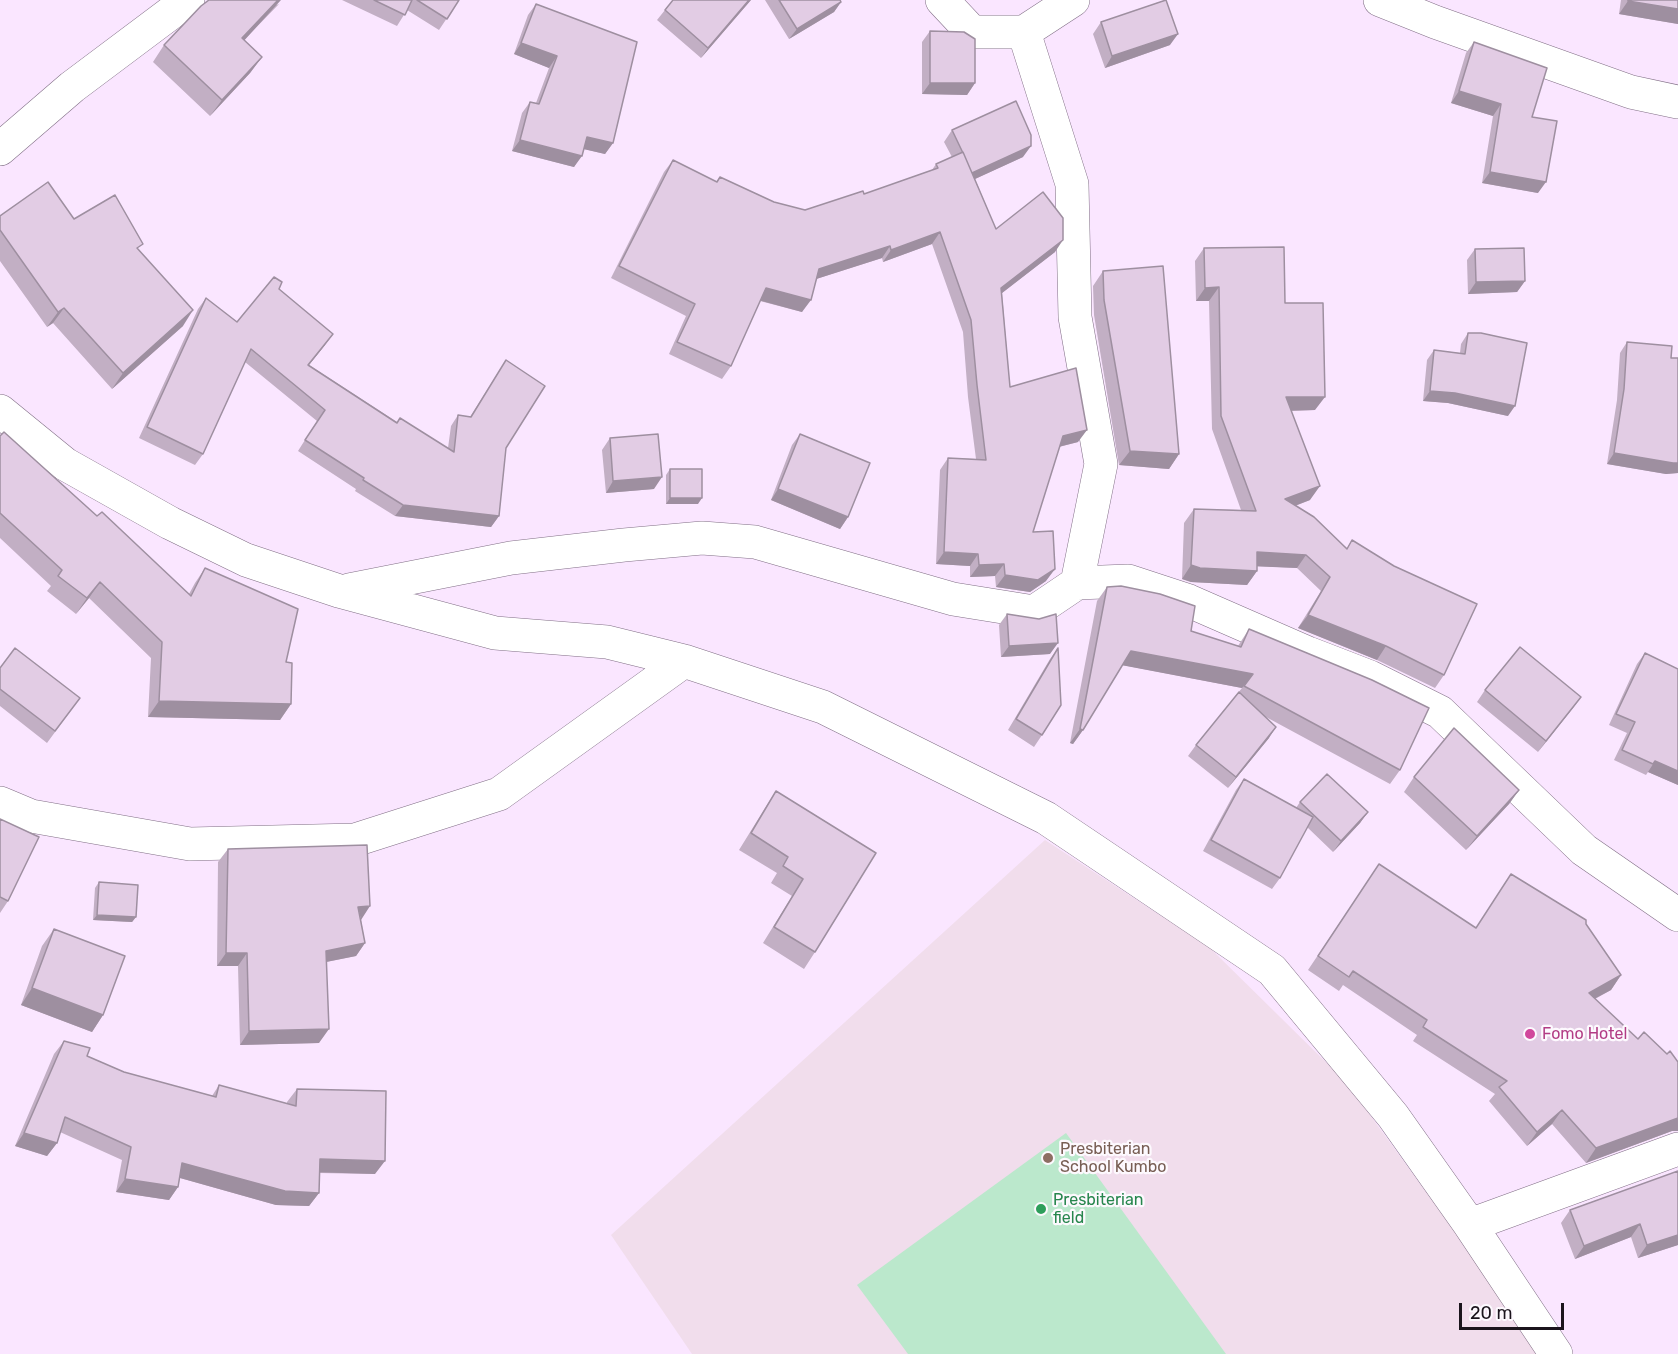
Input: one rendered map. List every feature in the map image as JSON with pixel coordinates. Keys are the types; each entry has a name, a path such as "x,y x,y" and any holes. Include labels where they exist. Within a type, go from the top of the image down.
{"street":[{"path":"0,149 72,87 188,0"},
{"path":"942,0 972,32 1024,32 1072,0"},
{"path":"1380,0 1631,92 1678,102"},
{"path":"1024,32 1072,184 1075,317 1101,464 1077,583"},
{"path":"0,411 65,464 170,524 246,560 339,591 495,633 607,642 684,662 823,707 1046,818 1272,970 1393,1116 1470,1225 1556,1354"},
{"path":"339,591 512,558 624,544 702,538 755,542 953,599 1034,612 1077,583 1128,581 1189,601 1308,653 1370,677 1440,712 1584,850 1678,915"},
{"path":"0,803 32,816 190,844 355,840 499,794 684,662"},
{"path":"1470,1225 1678,1149"}],"shaded area":[{"name":"Presbiterian School Kumbo","path":"1045,840 1210,948 1346,1082 1524,1327 1541,1354 692,1354 611,1235"}],"green space":[{"name":"Presbiterian field","path":"1066,1133 1226,1354 908,1354 857,1285"}],"building":[{"path":"209,0 278,0 242,38 262,57 222,100 164,45"},
{"path":"374,0 412,0 405,15"},
{"path":"417,0 459,0 447,19"},
{"path":"673,0 749,0 708,48 665,10"},
{"path":"779,0 840,0 841,2 797,29"},
{"path":"1166,0 1178,34 1112,56 1101,22"},
{"path":"1678,0 1678,9 1628,1"},
{"path":"536,4 637,42 613,143 587,137 582,156 520,140 530,102 539,104 557,56 521,43"},
{"path":"930,31 964,32 975,39 975,83 930,83"},
{"path":"1474,42 1547,68 1532,117 1557,121 1546,182 1490,172 1501,104 1459,91"},
{"path":"1016,101 1031,135 1031,146 972,173 952,130"},
{"path":"963,152 996,229 1043,192 1063,218 1063,240 1001,288 1010,387 1076,368 1087,430 1063,436 1033,532 1053,531 1055,569 1038,580 1005,575 1004,564 979,565 978,554 944,552 948,458 986,460 971,320 940,232 891,250 890,246 819,269 811,300 766,288 731,366 677,342 695,304 619,266 673,160 717,182 720,177 774,202 805,210 863,191 864,194 938,168 936,164"},
{"path":"48,182 74,219 115,195 143,244 137,248 193,310 123,373 64,308 58,312 0,230 0,216"},
{"path":"1284,247 1285,303 1323,303 1325,397 1286,397 1320,486 1285,499 1314,517 1347,549 1352,540 1394,566 1477,604 1444,675 1386,646 1308,615 1330,577 1306,555 1257,552 1257,571 1200,568 1191,565 1194,509 1256,511 1221,416 1219,287 1205,288 1204,248"},
{"path":"1524,248 1525,281 1476,282 1475,249"},
{"path":"1163,266 1179,454 1130,451 1104,300 1103,271"},
{"path":"274,277 282,282 279,289 333,334 308,365 397,423 400,418 454,452 458,415 471,417 506,360 545,386 506,448 499,516 403,505 363,480 364,478 305,440 325,410 251,349 203,454 147,427 206,298 237,322"},
{"path":"1468,333 1481,333 1527,343 1515,406 1455,393 1430,391 1434,350 1465,354"},
{"path":"1627,342 1672,346 1671,358 1678,358 1678,463 1614,453 1624,389"},
{"path":"4,432 97,516 102,512 191,596 205,568 298,609 286,662 292,663 291,704 159,701 162,642 100,582 87,598 58,576 62,570 0,513 0,436"},
{"path":"658,434 662,477 613,481 610,438"},
{"path":"800,434 870,463 848,517 778,489"},
{"path":"670,469 702,469 702,498 670,498"},
{"path":"1121,586 1160,594 1195,606 1191,631 1241,647 1249,629 1372,680 1429,708 1400,770 1244,686 1253,674 1131,651 1083,730 1080,729 1107,587"},
{"path":"1007,614 1039,619 1056,614 1058,643 1009,646"},
{"path":"1520,647 1581,697 1546,741 1485,690"},
{"path":"15,648 80,698 55,731 0,689 0,668"},
{"path":"1058,648 1061,705 1042,735 1016,719"},
{"path":"1645,653 1678,669 1678,771 1655,761 1653,764 1622,750 1635,722 1616,714"},
{"path":"1239,692 1276,727 1236,777 1196,745"},
{"path":"1454,728 1519,790 1477,836 1414,777"},
{"path":"1327,774 1368,812 1341,841 1300,802"},
{"path":"1244,779 1313,817 1280,878 1211,840"},
{"path":"776,791 876,853 815,952 774,927 803,879 783,866 788,857 751,833"},
{"path":"0,819 39,837 8,901 0,897"},
{"path":"367,845 370,906 358,907 365,943 326,951 329,1029 249,1031 247,953 226,953 228,849"},
{"path":"1379,864 1476,928 1511,874 1586,920 1586,924 1621,975 1589,993 1638,1039 1644,1032 1667,1054 1670,1051 1678,1062 1678,1118 1596,1148 1562,1110 1537,1132 1499,1087 1507,1081 1423,1027 1427,1020 1353,971 1349,977 1318,956"},
{"path":"99,882 138,885 136,917 97,915"},
{"path":"54,929 125,956 103,1015 32,988"},
{"path":"64,1041 90,1048 87,1056 124,1072 216,1097 219,1085 296,1106 297,1089 386,1091 385,1161 320,1159 319,1193 285,1191 182,1163 178,1187 125,1179 131,1147 65,1117 57,1143 24,1133"},
{"path":"1678,1171 1678,1235 1647,1245 1640,1224 1584,1246 1570,1210"}],"place":[{"name":"Fomo Hotel","path":"1530,1034"},
{"name":"Presbiterian School Kumbo","path":"1048,1158"},
{"name":"Presbiterian field","path":"1041,1209"}]}
